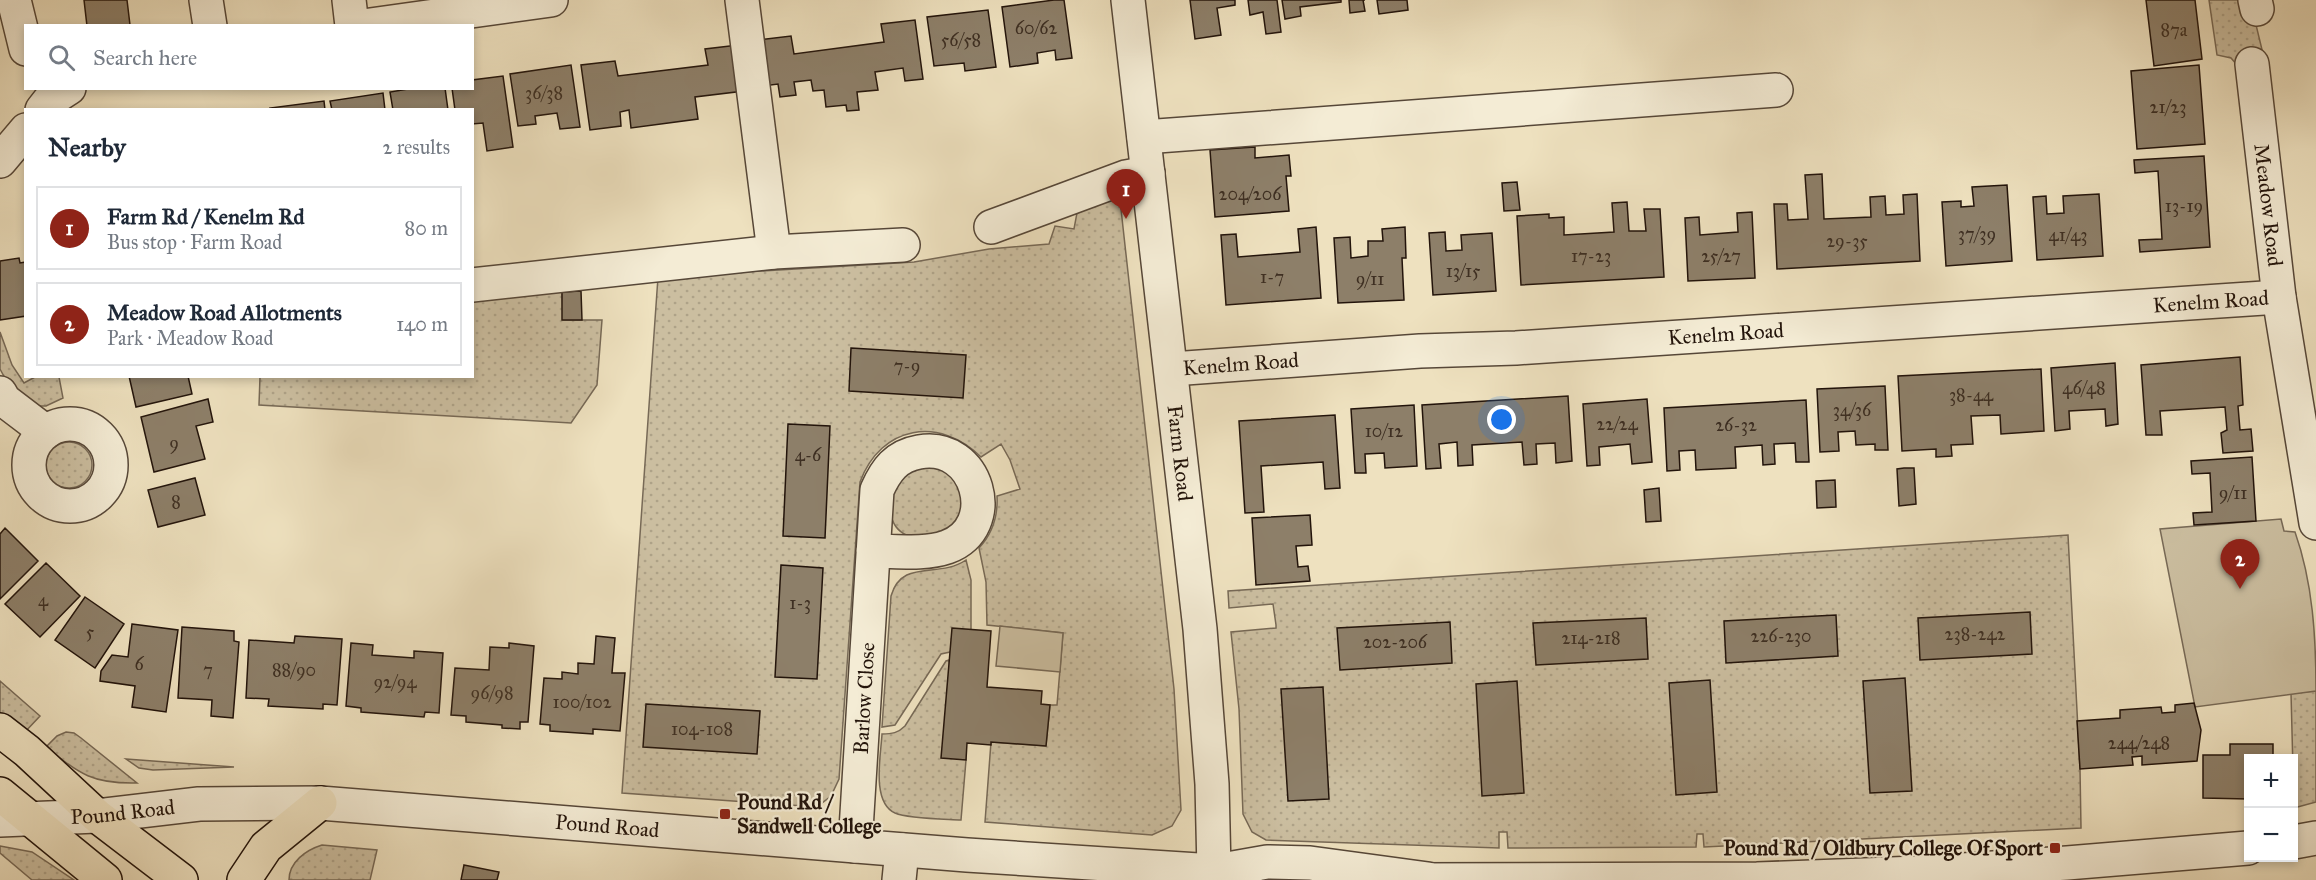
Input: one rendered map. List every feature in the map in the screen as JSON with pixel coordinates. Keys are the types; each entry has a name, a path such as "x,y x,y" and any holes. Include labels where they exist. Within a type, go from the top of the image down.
{"highway":[{"path":"0,730 27,751 97,816 181,880"},
{"path":"0,794 105,880"},
{"path":"244,880 266,847 320,803"}],"street":[{"path":"14,0 24,42"},
{"path":"206,0 210,24"},
{"path":"349,0 352,24"},
{"path":"377,24 551,0"},
{"path":"742,0 774,252"},
{"name":"Farm Road","path":"1128,0 1200,629 1212,784 1214,871"},
{"name":"Meadow Road","path":"2252,64 2279,297 2316,523"},
{"path":"1144,137 1776,90"},
{"path":"0,161 24,132"},
{"path":"991,227 1126,177 1148,173"},
{"path":"474,285 774,252 903,245"},
{"name":"Kenelm Road","path":"1172,369 1420,351 1538,346 2279,297"},
{"path":"0,393 4,400 46,432"},
{"name":"Barlow Close","path":"855,846 873,550"},
{"name":"Pound Road","path":"0,820 97,816 199,804 320,803 855,846 901,865 1214,871 1267,862 1299,863 1419,879 1757,879 2067,864 2244,848"},
{"path":"2298,841 2316,838"},
{"name":"Pound Road","path":"1214,871 1245,880"}],"shaded area":[{"path":"2209,0 2250,0 2265,62 2237,65 2231,58 2217,55"},
{"path":"1119,191 1174,689 1181,810 1172,826 1152,835 985,822 991,742 1046,746 1050,705 1057,705 1063,633 987,625 986,582 979,548 994,523 997,496 1020,489 1010,460 1001,444 981,457 965,444 948,436 930,432 913,433 897,438 882,448 870,463 860,482 839,779 831,796 817,807 622,793 658,277 914,262 989,249 1049,244 1055,226 1074,229 1079,202"},
{"path":"562,285 563,320 602,320 597,385 571,423 259,405 260,378 474,378 474,296"},
{"path":"0,332 12,365 24,383 33,378 59,378 63,398 46,406 35,406 13,393 0,369"},
{"path":"69,442 85,449 92,465 85,481 69,488 53,481 46,465 53,449"},
{"path":"921,462 957,475 965,513 949,534 915,538 903,533 893,522 890,507 891,484"},
{"path":"2281,519 2284,531 2295,532 2306,571 2314,631 2316,691 2195,707 2160,529"},
{"path":"2068,535 2081,828 1704,847 1703,834 1697,834 1696,847 1508,848 1507,832 1499,832 1499,848 1266,840 1252,832 1243,814 1239,709 1231,632 1276,628 1276,625 1273,604 1229,608 1228,591"},
{"path":"966,560 971,580 971,630 950,652 941,654 895,725 882,727 891,596 896,584 903,577 912,573 944,568"},
{"path":"1000,626 1063,633 1060,672 996,666"},
{"path":"949,660 966,760 961,820 901,815 888,807 880,789 879,765 882,734 895,733 905,726 946,661"},
{"path":"0,681 40,716 24,733 0,714"},
{"path":"2316,691 2316,802 2298,807 2298,754 2293,754 2291,693"},
{"path":"66,732 74,733 81,738 137,783 109,782 87,776 46,747 57,736"},
{"path":"126,759 234,767 153,770 139,768"},
{"path":"322,845 377,850 370,880 289,880 295,862 310,850"},
{"path":"0,846 32,852 74,880 32,880 0,853"}],"building":[{"path":"84,0 127,0 130,24 87,24"},
{"path":"1064,0 1072,58 1056,60 1055,50 1037,53 1038,63 1010,67 1002,7"},
{"path":"1190,0 1235,0 1235,5 1217,8 1221,35 1195,39"},
{"path":"1248,0 1277,0 1281,32 1266,34 1263,12 1250,15"},
{"path":"1282,0 1341,0 1341,2 1300,7 1301,16 1285,19"},
{"path":"1349,0 1363,0 1365,11 1350,13"},
{"path":"1377,0 1407,0 1408,10 1379,14"},
{"path":"2146,0 2195,0 2202,59 2154,66"},
{"path":"988,10 996,67 965,71 964,63 934,66 927,17"},
{"path":"915,20 923,79 905,81 903,68 875,72 878,90 857,92 859,110 847,111 846,105 826,107 824,90 813,91 811,80 794,82 796,95 780,97 778,84 763,86 757,40 791,36 794,54 884,42 881,24"},
{"path":"738,45 744,91 695,97 698,119 631,128 629,110 620,112 621,126 590,130 581,65 615,61 618,76 708,65 705,49"},
{"path":"571,65 580,127 560,129 557,113 535,116 536,124 518,126 510,74"},
{"path":"2199,65 2205,144 2137,149 2131,71"},
{"path":"503,76 513,147 487,151 483,123 474,124 474,108 455,108 452,90 474,90 474,80"},
{"path":"445,90 448,108 393,108 390,92"},
{"path":"383,93 385,108 332,108 330,101"},
{"path":"324,101 325,108 270,108"},
{"path":"1255,147 1255,158 1289,155 1291,176 1286,176 1289,211 1215,217 1210,150"},
{"path":"2204,156 2210,247 2140,252 2139,240 2162,239 2158,171 2135,173 2134,160"},
{"path":"1822,174 1824,219 1871,217 1870,197 1885,196 1886,215 1904,214 1903,195 1917,194 1920,261 1777,269 1774,204 1787,204 1788,220 1808,219 1805,175"},
{"path":"1517,182 1520,210 1504,211 1502,183"},
{"path":"2007,185 2012,261 1946,266 1942,202 1961,201 1961,207 1974,206 1972,187"},
{"path":"2099,194 2103,256 2037,260 2033,197 2046,196 2047,214 2064,213 2063,196"},
{"path":"1627,202 1629,231 1646,231 1644,209 1660,209 1664,277 1521,285 1517,216 1549,214 1549,218 1564,217 1564,235 1614,232 1612,203"},
{"path":"1752,212 1755,278 1688,281 1685,218 1699,217 1700,235 1738,232 1737,213"},
{"path":"1316,227 1321,298 1226,305 1221,235 1236,234 1238,257 1300,252 1298,229"},
{"path":"1405,227 1406,258 1402,258 1404,300 1338,303 1334,238 1350,237 1351,258 1368,256 1368,241 1383,241 1382,229"},
{"path":"1445,232 1446,251 1462,250 1461,235 1492,233 1496,291 1433,295 1429,233"},
{"path":"19,258 20,263 24,262 24,316 0,320 0,261"},
{"path":"581,291 582,320 562,320 562,292"},
{"path":"851,348 966,355 963,398 849,391"},
{"path":"2240,357 2243,405 2238,406 2240,430 2251,429 2253,451 2223,453 2221,433 2227,430 2225,407 2160,411 2162,435 2146,435 2141,365"},
{"path":"2115,363 2118,424 2106,426 2105,409 2069,411 2070,429 2055,431 2051,368"},
{"path":"2041,369 2044,431 2001,434 2000,415 1971,416 1973,444 1951,445 1952,456 1936,457 1936,449 1902,451 1898,376"},
{"path":"129,378 188,378 192,394 136,407"},
{"path":"1885,386 1888,450 1875,450 1875,444 1856,445 1855,431 1838,432 1839,451 1820,452 1817,389"},
{"path":"1568,396 1572,461 1556,463 1555,443 1536,444 1537,464 1524,465 1522,442 1472,445 1473,465 1458,466 1457,442 1439,444 1441,468 1426,469 1422,405"},
{"path":"208,399 213,422 196,426 205,459 154,472 141,417"},
{"path":"1647,399 1652,462 1632,464 1630,444 1599,447 1600,465 1587,466 1583,404"},
{"path":"1806,400 1809,462 1796,462 1795,443 1774,444 1775,464 1763,465 1762,445 1735,447 1736,468 1696,470 1695,450 1679,451 1680,470 1667,471 1664,408"},
{"path":"1414,405 1417,466 1385,468 1384,453 1365,454 1366,473 1355,473 1351,409"},
{"path":"1335,415 1340,488 1325,489 1323,462 1261,466 1264,512 1245,513 1239,421"},
{"path":"788,424 830,426 825,538 783,536"},
{"path":"2252,457 2256,521 2194,525 2193,513 2212,512 2210,473 2192,474 2191,461"},
{"path":"1914,468 1916,504 1899,506 1897,469"},
{"path":"195,478 205,515 158,527 148,490"},
{"path":"1835,480 1836,507 1817,508 1816,481"},
{"path":"1659,488 1661,521 1646,522 1644,490"},
{"path":"1310,515 1312,545 1296,546 1298,567 1308,566 1310,581 1256,585 1252,518"},
{"path":"5,528 38,561 0,599 0,534"},
{"path":"46,563 80,596 40,637 5,604"},
{"path":"781,565 823,568 817,679 775,677"},
{"path":"85,597 124,624 95,668 55,640"},
{"path":"2030,612 2032,654 1920,660 1918,618"},
{"path":"1836,615 1838,656 1726,663 1724,621"},
{"path":"1646,618 1648,659 1536,665 1533,623"},
{"path":"1450,622 1452,663 1340,670 1337,628"},
{"path":"132,624 178,630 166,712 132,707 135,686 100,681 101,671 112,655 128,657"},
{"path":"182,627 234,631 234,641 239,642 233,718 211,716 212,700 178,698"},
{"path":"952,628 991,631 987,687 1042,691 1041,704 1050,705 1046,746 991,742 991,745 967,743 966,760 941,758"},
{"path":"295,636 342,639 337,705 323,704 323,709 268,706 269,699 246,698 249,640 294,643"},
{"path":"596,636 615,638 612,673 625,673 620,731 593,729 593,734 550,731 550,725 540,724 544,678 562,679 562,672 578,674 578,663 594,664"},
{"path":"351,643 373,645 372,655 414,658 414,651 443,653 439,713 425,712 424,717 361,712 361,708 346,706"},
{"path":"509,643 534,646 528,722 520,722 520,729 502,728 502,725 466,722 466,716 451,715 455,668 489,670 490,647 509,648"},
{"path":"1905,678 1912,791 1870,793 1863,681"},
{"path":"1710,680 1717,792 1676,795 1669,683"},
{"path":"1517,681 1524,793 1482,796 1476,684"},
{"path":"1323,687 1329,799 1288,801 1281,689"},
{"path":"2194,703 2201,730 2197,761 2142,765 2142,756 2132,757 2133,765 2080,769 2077,721 2120,718 2120,710 2161,707 2162,713 2175,712 2175,705"},
{"path":"646,704 760,711 757,754 643,747"},
{"path":"2230,744 2273,744 2273,754 2244,754 2244,799 2203,798 2203,755 2230,755"},
{"path":"464,865 499,872 497,880 461,880"}],"place":[{"name":"Farm Rd / Kenelm Rd","path":"1126,219"},
{"name":"Meadow Road Allotments","path":"2240,589"},
{"name":"Pound Rd / Sandwell College","path":"725,814"},
{"name":"Pound Rd / Oldbury College Of Sport","path":"2055,848"}]}
